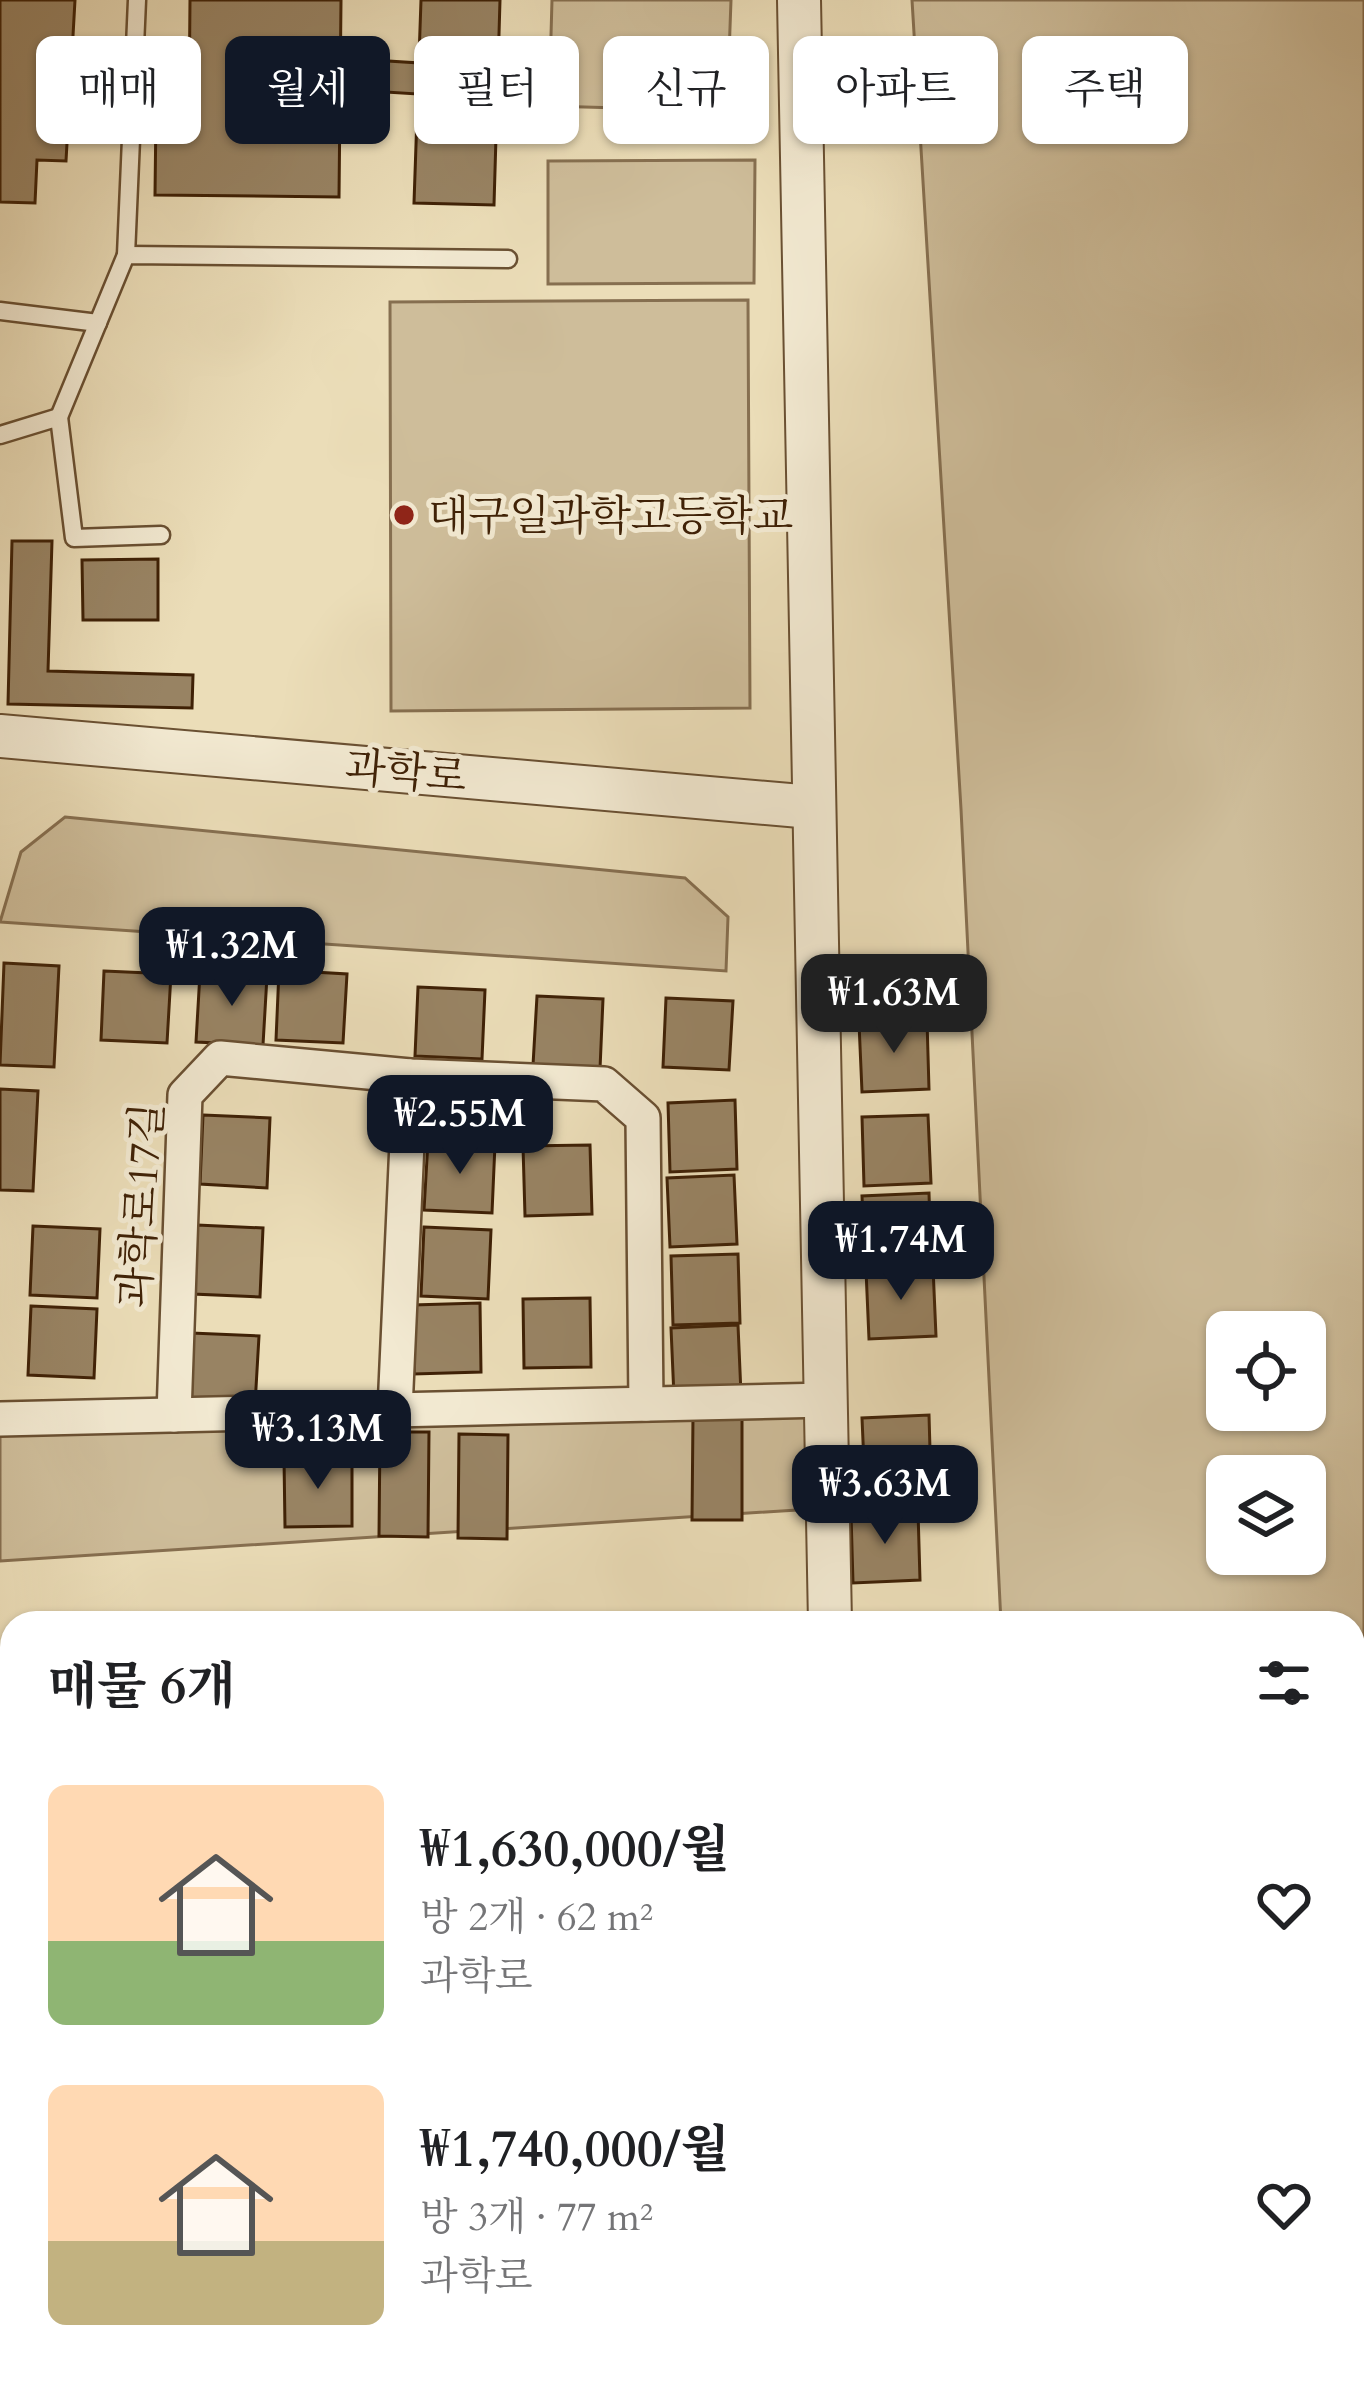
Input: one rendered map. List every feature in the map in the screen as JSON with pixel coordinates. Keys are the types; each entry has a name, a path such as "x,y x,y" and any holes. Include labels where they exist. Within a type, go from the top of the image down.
{"street":[{"path":"799,0 830,1611"},
{"name":"과학로","path":"0,736 812,807"},
{"name":"과학로17길","path":"174,1415 185,1095 220,1058 410,1076 604,1084 643,1118 646,1404"},
{"path":"394,1410 410,1076"},
{"path":"0,1418 826,1400"}],"lane":[{"path":"137,0 126,255 59,417 74,538 161,535"},
{"path":"126,255 508,259"},
{"path":"0,311 98,323"},
{"path":"0,435 59,417"}],"shaded area":[{"path":"552,0 731,0 730,36 603,36 603,108 579,107 579,36 551,36"},
{"path":"912,0 1364,0 1364,1611 1000,1611 961,809 921,144 998,144 998,36 914,36"},
{"path":"755,160 754,283 548,284 548,161"},
{"path":"748,300 750,708 391,711 390,302"},
{"path":"65,817 685,878 728,917 726,971 0,922 21,852"},
{"path":"826,1400 828,1508 0,1561 0,1419"}],"building":[{"path":"0,0 75,0 73,36 36,36 36,144 67,144 66,161 37,160 35,203 0,202"},
{"path":"190,0 341,0 341,36 225,36 225,144 340,144 339,197 155,195 156,144 201,144 201,36 190,36"},
{"path":"421,0 500,0 499,36 420,36"},
{"path":"390,61 414,63 414,94 390,92"},
{"path":"416,144 496,144 494,205 414,203"},
{"path":"12,541 52,541 48,671 193,675 192,708 8,704"},
{"path":"158,559 158,620 83,620 82,560"},
{"path":"4,963 59,966 54,1067 0,1065"},
{"path":"279,970 347,974 343,1043 276,1040"},
{"path":"104,971 171,974 167,1043 101,1040"},
{"path":"200,973 267,976 263,1045 196,1042"},
{"path":"418,987 485,990 482,1059 415,1056"},
{"path":"537,996 603,999 600,1069 533,1065"},
{"path":"666,998 733,1001 729,1070 663,1067"},
{"path":"927,1020 929,1089 862,1092 859,1023"},
{"path":"0,1089 38,1091 33,1191 0,1190"},
{"path":"735,1100 737,1169 670,1172 668,1103"},
{"path":"203,1115 270,1118 267,1188 200,1184"},
{"path":"928,1115 931,1183 864,1186 862,1117"},
{"path":"428,1141 495,1144 492,1213 424,1210"},
{"path":"590,1145 592,1214 525,1216 523,1146"},
{"path":"734,1175 737,1244 670,1247 667,1178"},
{"path":"929,1193 931,1262 865,1265 862,1196"},
{"path":"197,1225 263,1228 260,1297 193,1294"},
{"path":"33,1226 100,1229 97,1298 30,1295"},
{"path":"424,1227 491,1230 488,1299 421,1296"},
{"path":"738,1254 740,1323 673,1325 671,1256"},
{"path":"933,1267 936,1336 869,1339 866,1270"},
{"path":"590,1298 591,1367 524,1368 523,1299"},
{"path":"480,1303 481,1372 414,1374 413,1305"},
{"path":"31,1306 97,1309 94,1378 28,1375"},
{"path":"738,1325 741,1394 674,1397 671,1328"},
{"path":"191,1333 259,1336 255,1405 189,1402"},
{"path":"929,1415 931,1484 865,1487 862,1418"},
{"path":"693,1416 742,1416 742,1520 692,1520"},
{"path":"380,1432 429,1432 428,1537 379,1536"},
{"path":"459,1434 508,1435 507,1539 458,1538"},
{"path":"352,1457 352,1526 285,1527 284,1458"},
{"path":"918,1511 920,1580 853,1583 851,1514"}],"place":[{"name":"대구일과학고등학교","path":"404,515"}]}
